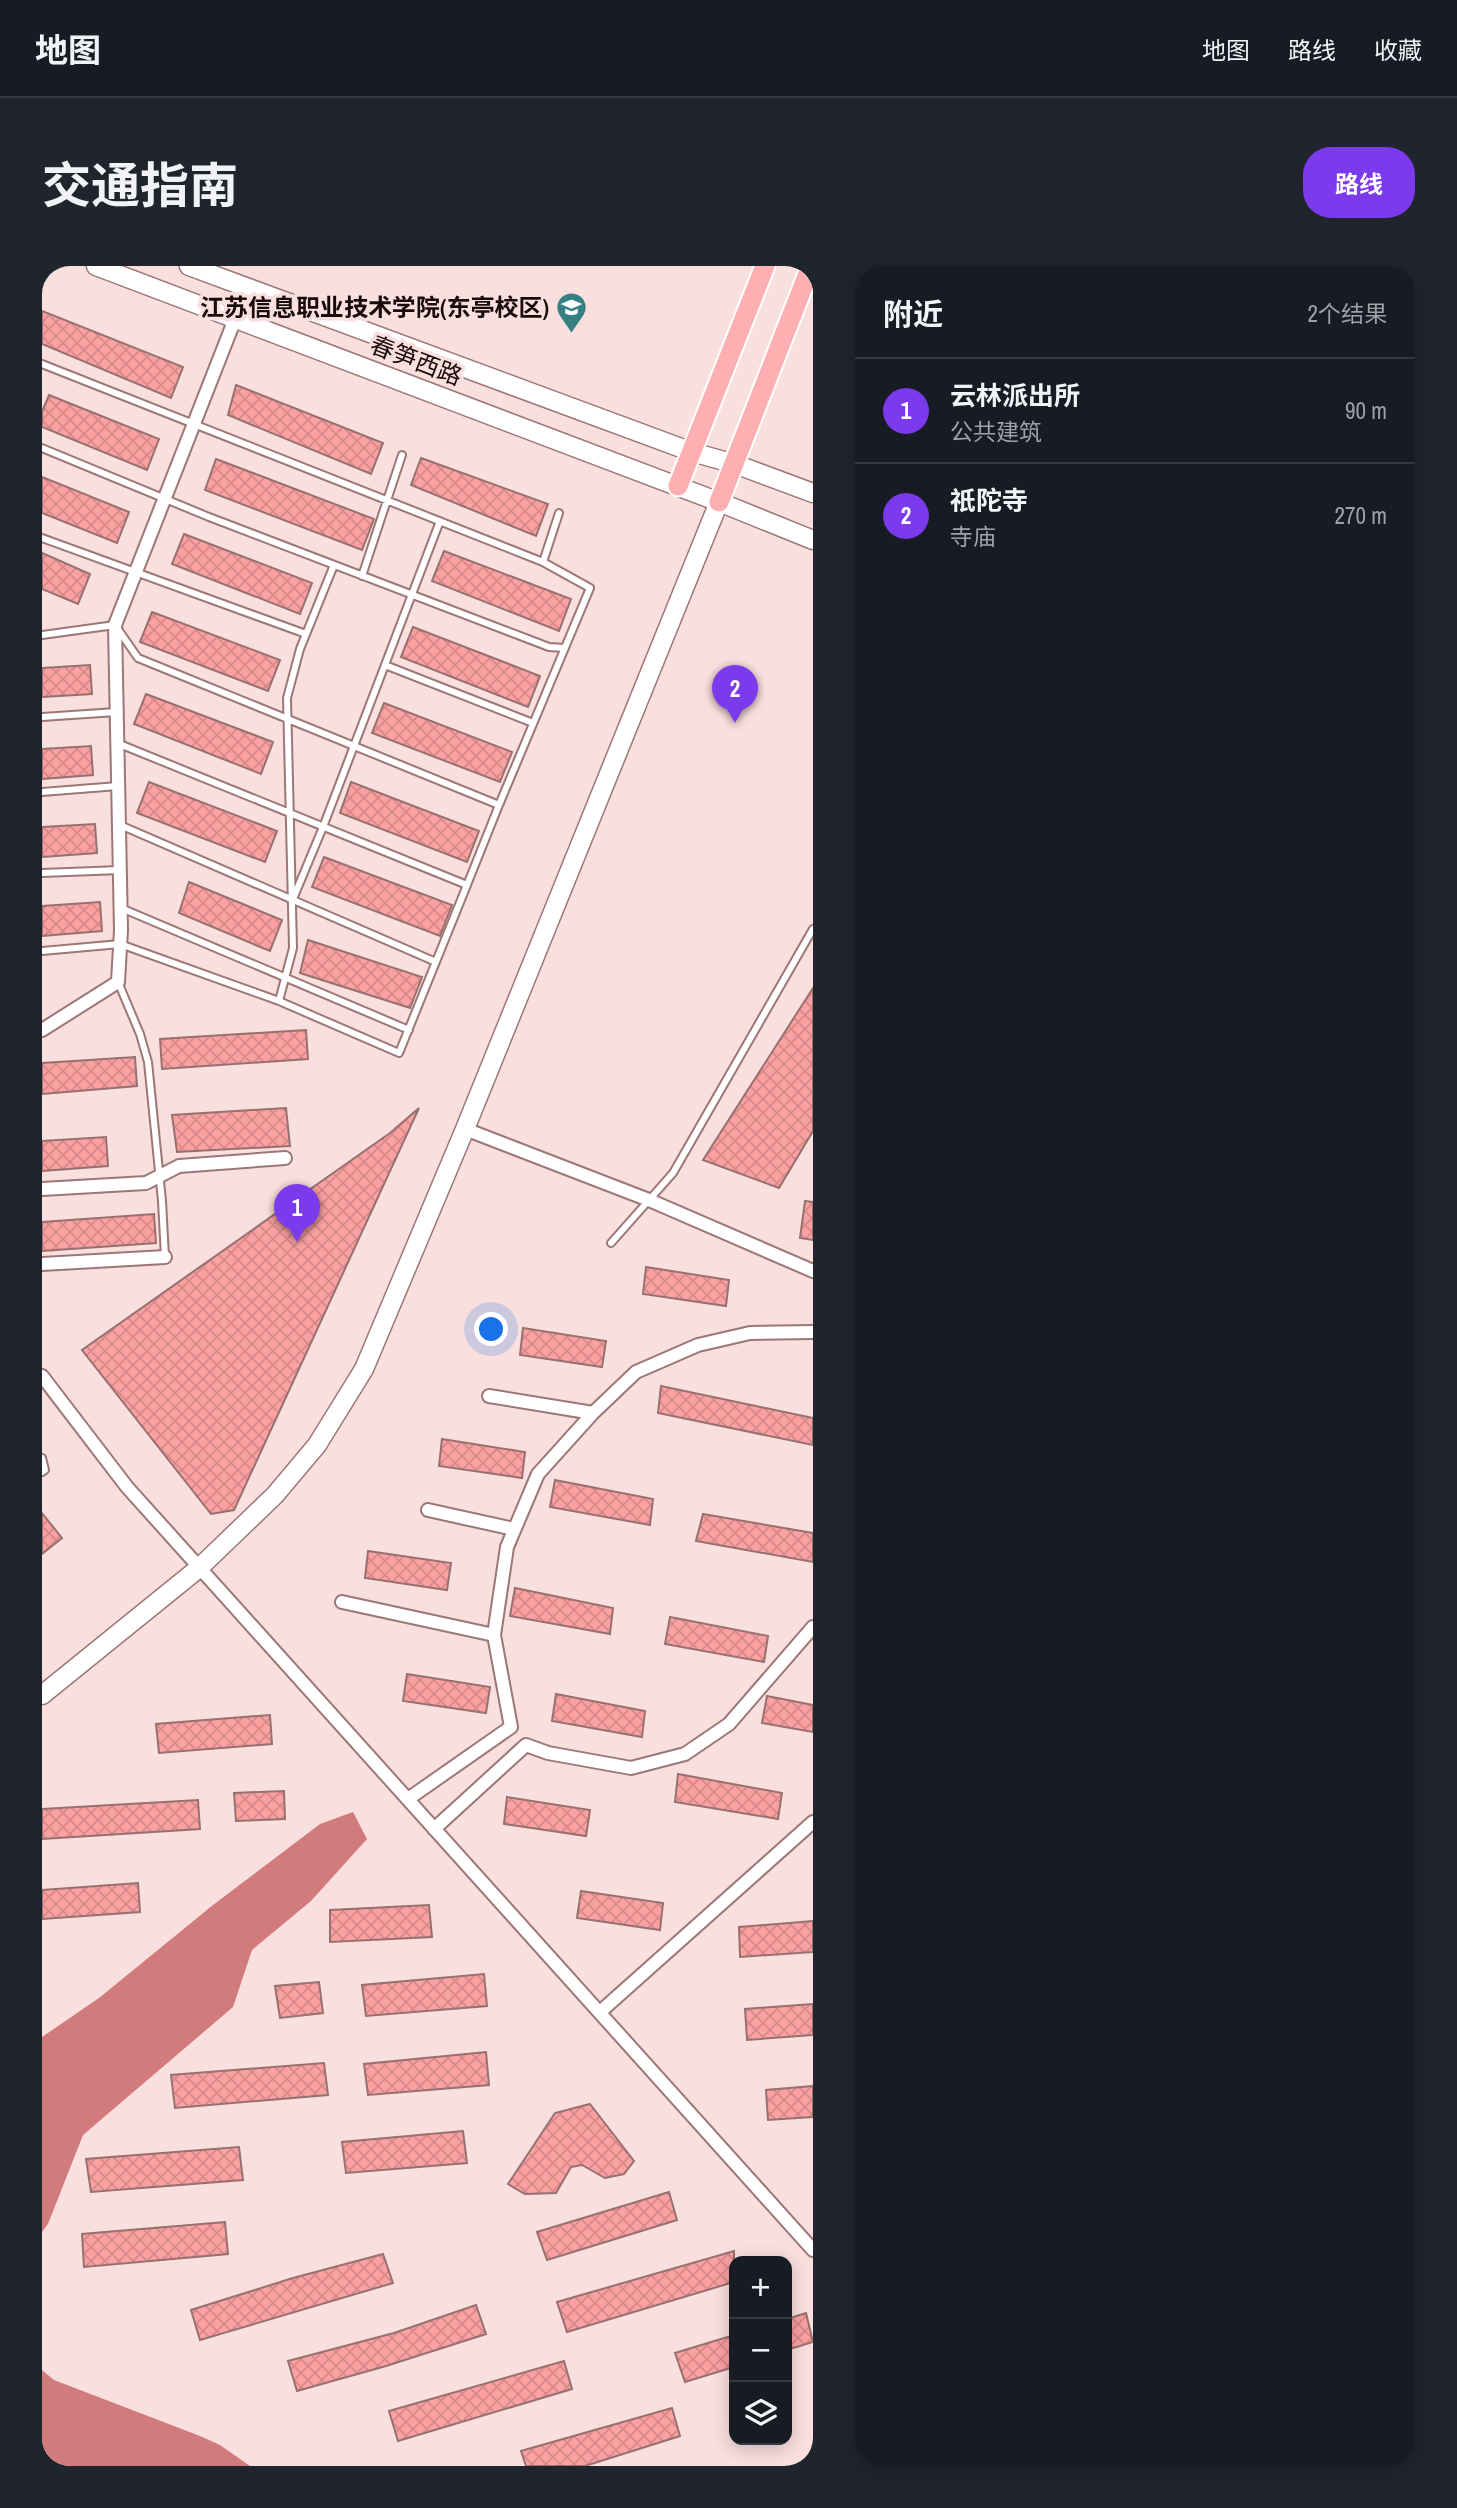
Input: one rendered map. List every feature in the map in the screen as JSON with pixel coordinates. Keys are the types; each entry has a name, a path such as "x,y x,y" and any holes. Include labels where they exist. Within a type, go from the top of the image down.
{"main road":[{"name":"春笋西路","path":"96,266 678,486 813,540"},
{"name":"春笋西路","path":"189,266 692,452 735,464 813,493"},
{"path":"678,486 765,266"},
{"path":"42,1695 199,1568 275,1495 317,1445 364,1369 465,1129 735,464 811,266"}],"street":[{"path":"42,1030 118,982 121,908 115,625 235,319"},
{"path":"465,1129 649,1200 813,1271"},
{"path":"42,1189 146,1183 180,1166 285,1158"},
{"path":"42,1264 165,1258"},
{"path":"408,1799 511,1727 494,1635 507,1547 538,1474 593,1413 636,1372 698,1345 750,1333 813,1332"},
{"path":"42,1376 127,1487 813,2249"},
{"path":"489,1396 593,1413"},
{"path":"428,1510 514,1529"},
{"path":"342,1602 494,1635"},
{"path":"434,1829 526,1745 548,1753 631,1768 685,1754 729,1724 813,1627"},
{"path":"600,2012 813,1822"}],"lane":[{"path":"42,364 543,562 590,587 399,1053 279,1001 120,944 42,951"},
{"path":"42,448 362,576 549,647 565,648"},
{"path":"362,576 402,455"},
{"path":"543,562 559,513"},
{"path":"292,900 324,827 440,521"},
{"path":"42,538 306,634"},
{"path":"279,1001 293,948 287,698 300,649 334,565"},
{"path":"42,635 115,625 138,658 499,805"},
{"path":"385,665 533,723"},
{"path":"42,717 117,712"},
{"path":"117,743 467,885"},
{"path":"42,792 118,786"},
{"path":"119,825 436,962"},
{"path":"42,873 120,870"},
{"path":"121,908 409,1030"},
{"path":"611,1243 673,1173 813,929"},
{"path":"118,982 140,1034 148,1062 165,1258"},
{"path":"42,1458 45,1469 42,1472"}],"shaded area":[{"path":"353,1812 367,1839 311,1901 252,1950 233,2007 83,2135 48,2224 42,2232 42,2037 99,1998 213,1905 320,1824"},
{"path":"42,2370 54,2380 220,2445 250,2466 42,2466"}],"building":[{"path":"42,311 183,367 171,398 42,344"},
{"path":"236,385 383,443 371,474 228,415"},
{"path":"49,395 159,439 147,470 42,427 42,412"},
{"path":"421,458 548,504 536,536 411,485"},
{"path":"216,459 374,519 362,550 205,490"},
{"path":"42,477 129,512 117,543 42,513"},
{"path":"184,534 312,583 300,614 172,564"},
{"path":"444,551 571,599 559,631 432,581"},
{"path":"42,553 90,574 78,604 42,589"},
{"path":"152,612 280,660 268,691 140,642"},
{"path":"413,627 540,676 528,707 401,657"},
{"path":"90,665 92,694 42,697 42,668"},
{"path":"146,694 273,742 261,774 134,724"},
{"path":"384,703 512,752 500,782 372,733"},
{"path":"91,746 93,775 42,779 42,749"},
{"path":"149,782 277,831 265,862 137,813"},
{"path":"351,782 479,831 467,862 340,813"},
{"path":"95,824 97,853 42,857 42,827"},
{"path":"324,857 452,905 440,936 312,887"},
{"path":"189,882 282,920 270,951 179,913"},
{"path":"100,902 102,931 42,936 42,906"},
{"path":"308,940 422,977 410,1008 300,973"},
{"path":"813,988 813,1131 779,1188 703,1160"},
{"path":"306,1030 308,1059 162,1069 160,1039"},
{"path":"135,1057 137,1086 42,1094 42,1063"},
{"path":"286,1108 290,1146 177,1152 172,1115"},
{"path":"419,1108 234,1510 211,1514 82,1350 390,1133"},
{"path":"106,1137 108,1166 42,1171 42,1141"},
{"path":"805,1201 813,1202 813,1240 800,1238"},
{"path":"154,1214 156,1243 42,1251 42,1222"},
{"path":"646,1267 729,1280 726,1306 643,1294"},
{"path":"523,1328 606,1341 602,1367 520,1355"},
{"path":"661,1386 813,1418 813,1445 658,1413"},
{"path":"442,1439 525,1452 522,1478 439,1466"},
{"path":"555,1480 653,1499 650,1525 550,1507"},
{"path":"42,1513 62,1538 42,1554"},
{"path":"703,1514 813,1533 813,1562 696,1541"},
{"path":"368,1551 451,1563 447,1590 365,1578"},
{"path":"515,1588 613,1608 610,1634 510,1616"},
{"path":"670,1617 768,1636 764,1662 665,1644"},
{"path":"407,1674 490,1687 486,1713 403,1701"},
{"path":"556,1694 645,1711 642,1737 552,1721"},
{"path":"767,1696 813,1705 813,1732 762,1723"},
{"path":"270,1715 272,1744 159,1753 156,1724"},
{"path":"678,1774 782,1793 778,1819 675,1802"},
{"path":"284,1791 285,1819 236,1821 234,1793"},
{"path":"507,1797 590,1810 586,1836 504,1824"},
{"path":"198,1800 200,1829 42,1839 42,1809"},
{"path":"138,1883 140,1912 42,1919 42,1890"},
{"path":"581,1891 663,1903 660,1930 577,1918"},
{"path":"429,1905 432,1937 330,1942 330,1910"},
{"path":"813,1921 813,1952 740,1957 739,1927"},
{"path":"484,1974 487,2006 366,2016 362,1985"},
{"path":"319,1982 323,2013 280,2018 275,1986"},
{"path":"813,2004 813,2035 747,2040 745,2009"},
{"path":"486,2052 489,2085 368,2095 364,2064"},
{"path":"324,2063 328,2095 175,2108 171,2075"},
{"path":"813,2086 813,2117 768,2120 766,2090"},
{"path":"590,2104 634,2161 624,2174 605,2178 582,2165 571,2167 556,2193 525,2194 508,2184 555,2113"},
{"path":"463,2131 467,2163 346,2173 342,2142"},
{"path":"239,2147 243,2180 91,2192 86,2159"},
{"path":"669,2192 677,2220 547,2260 537,2232"},
{"path":"225,2222 228,2254 84,2267 82,2234"},
{"path":"734,2251 734,2256 729,2256 729,2283 567,2332 557,2302"},
{"path":"383,2254 393,2283 200,2340 191,2310 293,2278"},
{"path":"476,2305 486,2334 297,2391 288,2361 394,2333"},
{"path":"806,2313 813,2342 792,2348 792,2317"},
{"path":"729,2337 729,2369 685,2382 675,2353"},
{"path":"564,2361 572,2389 398,2441 389,2411"},
{"path":"672,2408 680,2436 585,2466 526,2466 521,2451"}],"place":[{"name":"江苏信息职业技术学院(东亭校区)","path":"572,335"},
{"name":"祇陀寺","path":"735,723"},
{"name":"云林派出所","path":"297,1242"}]}
